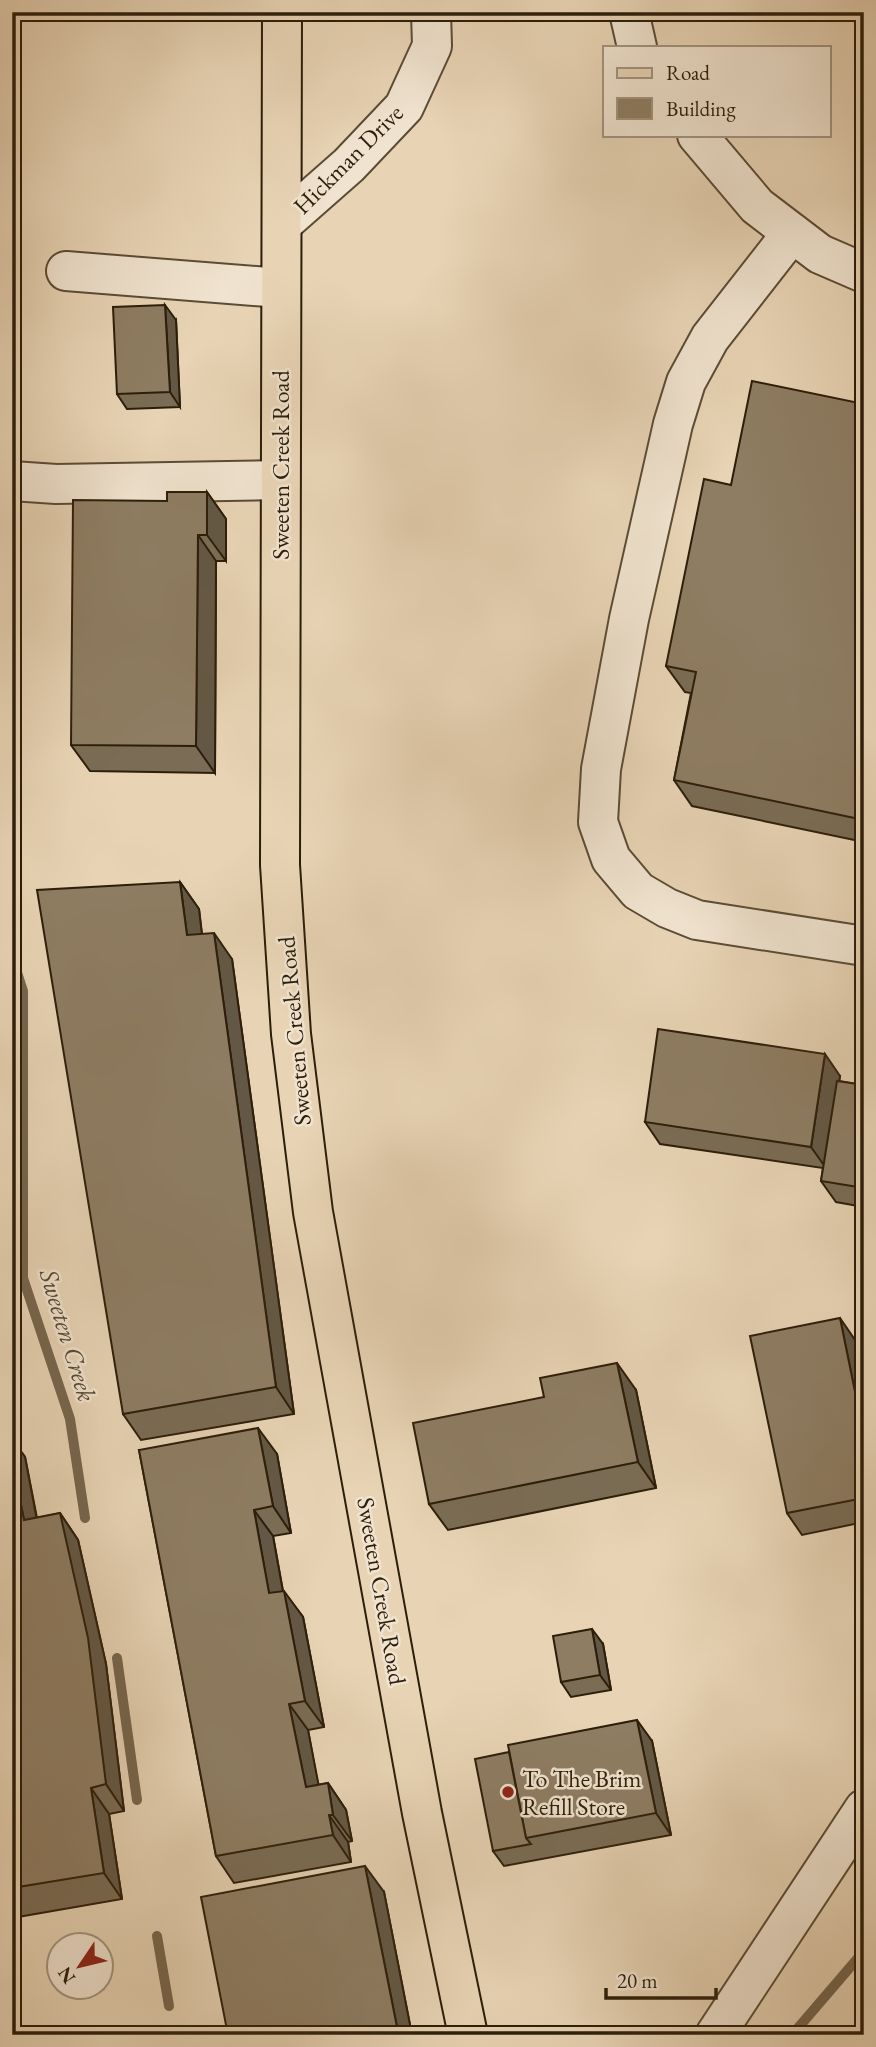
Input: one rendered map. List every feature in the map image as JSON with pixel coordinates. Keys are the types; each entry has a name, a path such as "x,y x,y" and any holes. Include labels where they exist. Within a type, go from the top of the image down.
{"main road":[{"name":"Sweeten Creek Road","path":"282,12 280,865 292,1048 316,1226 422,1813 468,2035"}],"street":[{"name":"Hickman Drive","path":"282,224 349,165 404,107 432,46 431,12"},
{"path":"629,12 637,46"},
{"path":"698,136 757,206 820,254 864,273"},
{"path":"792,233 710,338 683,393 673,424 629,619 601,769 598,822 611,859 638,891 667,908 696,920 864,946"},
{"path":"66,271 280,288"},
{"path":"12,481 56,484 280,480"},
{"path":"715,2035 864,1809"}],"building":[{"path":"165,305 170,392 117,394 113,307"},
{"path":"752,381 864,404 864,820 674,780 696,672 666,666 704,479 731,485"},
{"path":"167,492 207,492 207,535 198,535 196,746 71,745 73,500 167,501"},
{"path":"180,882 187,935 214,933 276,1387 123,1414 37,890"},
{"path":"658,1029 825,1054 811,1147 645,1122"},
{"path":"837,1081 864,1085 864,1188 821,1181"},
{"path":"840,1318 864,1436 864,1498 787,1513 750,1336"},
{"path":"617,1363 638,1462 429,1504 413,1423 544,1397 540,1378"},
{"path":"258,1428 273,1506 254,1510 269,1593 284,1591 305,1701 289,1704 306,1787 328,1783 333,1835 216,1856 139,1450"},
{"path":"12,1460 24,1520 60,1513 88,1638 106,1784 91,1788 104,1873 12,1888"},
{"path":"592,1629 600,1675 561,1682 553,1636"},
{"path":"637,1720 656,1813 526,1838 508,1745"},
{"path":"509,1752 526,1838 531,1844 493,1851 475,1759"},
{"path":"365,1866 398,2032 382,2035 228,2035 201,1897"}],"waterway":[{"name":"Sweeten Creek","path":"12,957 23,991 23,1278 70,1419 85,1518"},
{"name":"Sweeten Creek","path":"117,1658 137,1800"},
{"name":"Sweeten Creek","path":"157,1936 169,2006"},
{"path":"792,2035 864,1951"}],"place":[{"name":"To The Brim Refill Store","path":"508,1792"}]}
